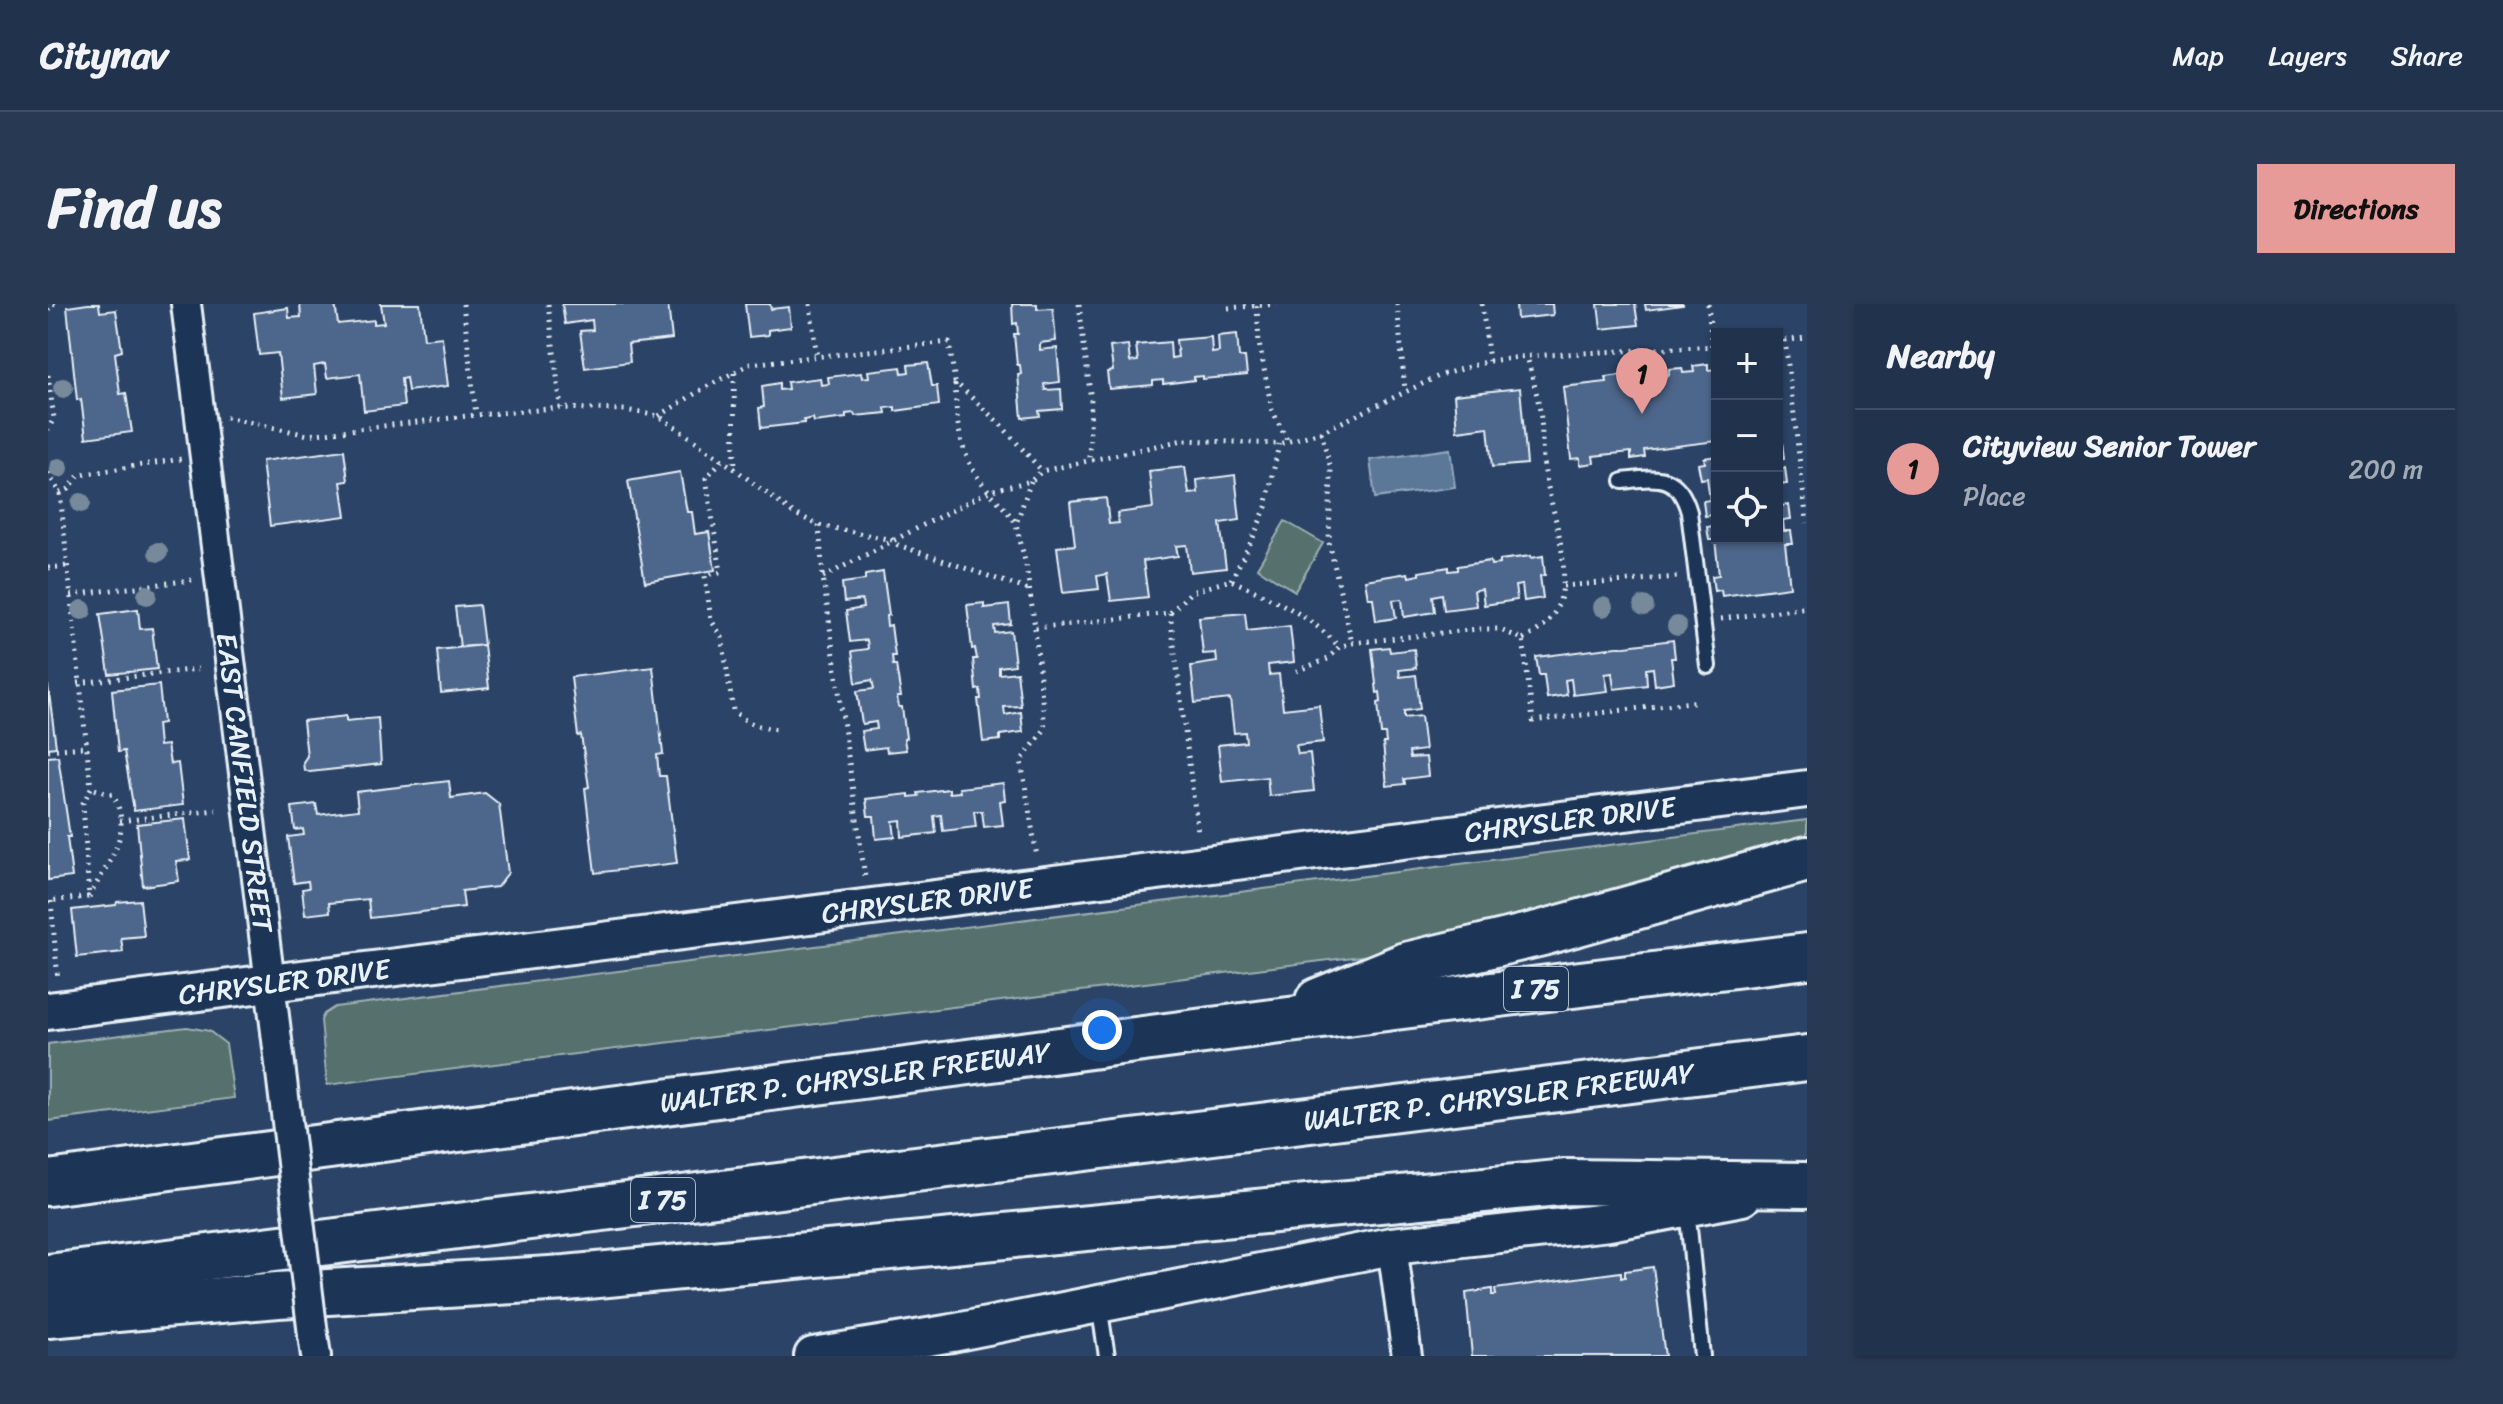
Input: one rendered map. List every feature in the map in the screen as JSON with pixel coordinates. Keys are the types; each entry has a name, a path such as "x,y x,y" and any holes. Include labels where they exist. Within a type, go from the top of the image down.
{"highway":[{"path":"1265,1023 1406,965 1542,933 1807,859"},
{"name":"WALTER P. CHRYSLER FREEWAY","path":"48,1183 1265,1023 1807,956"},
{"name":"WALTER P. CHRYSLER FREEWAY","path":"48,1277 1807,1058"},
{"path":"48,1315 278,1295 566,1278 1568,1182 1805,1185"}],"street":[{"name":"EAST CANFIELD STREET","path":"186,304 315,1346"},
{"name":"CHRYSLER DRIVE","path":"53,997 271,983 1807,789"},
{"path":"813,1356 952,1333 1392,1246 1609,1222 1805,1185"},
{"path":"1392,1246 1407,1356"}],"lane":[{"path":"1623,481 1653,478 1672,482 1684,496 1689,512 1708,666"},
{"path":"1687,1207 1702,1356"},
{"path":"1098,1304 1107,1356"}],"path":[{"path":"48,310 51,305 58,304"},
{"path":"463,304 476,415"},
{"path":"548,304 561,408"},
{"path":"810,304 817,358"},
{"path":"1079,304 1091,401 1089,460"},
{"path":"1228,308 1276,304"},
{"path":"1397,304 1405,390"},
{"path":"1482,304 1489,361"},
{"path":"1708,304 1712,328"},
{"path":"1257,306 1259,343 1272,410 1287,440"},
{"path":"1807,338 1785,340 1807,523"},
{"path":"659,416 750,364 949,342 959,436 967,459 1016,524 1029,590 1045,729 1021,761 1038,860"},
{"path":"1016,524 1031,481 1042,471 1183,440 1279,444 1321,432 1405,390 1452,371 1489,361 1527,356 1711,346"},
{"path":"1296,671 1328,659 1339,647 1352,643 1478,629 1498,629 1523,639 1548,624 1559,604 1563,562 1544,466 1540,412 1527,356"},
{"path":"734,373 735,469"},
{"path":"48,375 54,418 48,430"},
{"path":"955,382 1001,425 1042,471"},
{"path":"199,408 308,435 561,408 625,410 659,416 791,512 819,525 892,540 898,545 1029,590"},
{"path":"1321,432 1331,469 1329,542 1352,643"},
{"path":"1231,580 1266,507 1279,444"},
{"path":"60,493 69,489 79,475 172,459 205,458"},
{"path":"722,460 706,478 721,572 705,576 711,620 722,637 733,710 741,719 758,728 780,729"},
{"path":"48,473 60,493 91,788 83,803 89,897"},
{"path":"823,577 989,491 1031,481"},
{"path":"819,525 823,577 866,881"},
{"path":"48,568 67,566"},
{"path":"71,595 220,576"},
{"path":"1563,586 1692,577"},
{"path":"1035,628 1170,613 1191,592 1231,580 1288,605 1329,635 1339,647"},
{"path":"1703,622 1807,607"},
{"path":"1170,613 1198,838"},
{"path":"1523,639 1533,721 1699,701"},
{"path":"78,683 198,669"},
{"path":"48,750 85,747"},
{"path":"89,897 122,836 117,802 113,795 91,788"},
{"path":"120,821 216,810"},
{"path":"53,997 50,901 89,897"}],"green space":[{"path":"1285,521 1323,543 1295,591 1257,568"},
{"path":"1807,820 1807,847 1606,890 1528,918 1418,949 327,1085 321,1020 335,1007"},
{"path":"187,1027 209,1031 226,1044 234,1098 48,1121 48,1044"}],"water":[{"path":"1450,449 1455,487 1375,498 1370,460"}],"building":[{"path":"99,304 100,312 116,310 122,351 115,353 120,394 126,393 132,432 86,438 81,399 77,400 67,307"},
{"path":"300,304 335,304 338,324 374,320 374,324 384,323 381,304 420,304 424,339 442,337 448,386 408,391 406,378 401,379 404,406 364,411 360,374 327,378 325,364 314,366 317,394 283,398 278,353 259,355 254,313 288,308 289,318 301,317"},
{"path":"562,304 668,304 672,339 628,344 630,362 585,368 580,331 593,330 592,320 565,324"},
{"path":"745,304 770,304 771,309 789,307 791,327 768,330 768,335 749,337"},
{"path":"1012,304 1037,304 1037,309 1053,308 1056,341 1040,343 1040,350 1057,348 1060,382 1044,384 1045,390 1061,389 1062,409 1039,411 1040,416 1022,418 1018,375 1021,374 1014,334 1018,334 1017,323 1013,324"},
{"path":"1516,304 1552,304 1553,315 1517,319"},
{"path":"1598,304 1635,304 1638,325 1601,329"},
{"path":"1645,304 1683,304 1683,305 1646,310"},
{"path":"1237,334 1239,357 1245,357 1247,375 1203,379 1203,376 1163,384 1163,380 1153,381 1153,385 1109,389 1107,372 1113,371 1110,347 1128,345 1130,362 1138,361 1136,345 1170,342 1171,358 1178,357 1176,340 1211,337 1212,353 1219,352 1218,336"},
{"path":"928,363 932,386 937,386 939,405 895,411 895,407 885,408 886,413 855,416 854,413 846,414 846,418 814,422 813,418 804,420 804,423 761,428 759,408 764,407 762,386 779,383 779,390 788,389 787,382 820,378 821,385 829,384 828,377 861,373 862,378 869,377 868,371 901,367 902,373 909,372 908,365"},
{"path":"1708,364 1708,370 1711,370 1711,442 1644,450 1645,457 1631,459 1631,452 1593,456 1594,463 1580,465 1580,458 1571,459 1563,387 1607,382 1606,377 1621,375 1621,380 1632,379 1631,373 1645,371 1646,378 1669,375 1669,369 1682,368 1683,373 1694,372 1693,366"},
{"path":"1520,388 1527,464 1492,467 1488,427 1457,431 1454,395"},
{"path":"344,450 348,481 341,482 346,516 270,526 262,461"},
{"path":"1711,457 1711,515 1705,516 1703,501 1710,500 1707,478 1701,479 1698,464 1705,463 1704,458"},
{"path":"1185,467 1189,494 1198,493 1197,480 1235,475 1240,520 1220,523 1226,568 1190,572 1187,545 1176,546 1178,556 1143,561 1148,597 1111,601 1107,574 1097,576 1099,589 1063,593 1057,547 1075,545 1070,502 1106,498 1109,524 1119,523 1117,513 1153,508 1149,471"},
{"path":"1783,468 1785,468 1787,484 1783,484"},
{"path":"680,472 687,512 692,512 695,534 709,532 715,570 645,582 628,481"},
{"path":"1789,505 1791,519 1783,520 1783,506"},
{"path":"1783,520 1784,531 1791,531 1793,544 1785,544 1790,587 1722,596 1721,590 1714,591 1712,576 1719,575 1715,544 1783,544"},
{"path":"1711,526 1711,540 1709,540 1707,527"},
{"path":"1543,556 1545,575 1540,576 1543,598 1524,601 1522,585 1515,586 1517,600 1484,605 1482,589 1474,590 1476,606 1444,610 1442,594 1433,596 1435,612 1404,617 1402,599 1393,600 1396,618 1376,621 1373,598 1368,598 1365,580 1408,573 1409,577 1419,575 1419,572 1449,567 1449,571 1458,570 1458,566 1490,561 1491,565 1500,564 1500,560"},
{"path":"883,572 889,615 886,616 887,626 891,625 895,656 892,656 893,665 896,665 901,697 897,697 899,707 902,707 906,738 906,750 887,752 886,747 864,750 861,731 877,729 876,722 862,724 857,691 874,689 872,680 856,683 852,651 868,649 867,640 850,642 846,611 863,608 862,600 844,602 842,583 865,580 865,575"},
{"path":"984,603 984,608 1009,605 1011,624 994,626 995,633 1011,631 1015,665 999,667 999,674 1017,672 1021,706 1004,707 1005,715 1021,712 1023,732 1000,735 1000,740 983,742 978,699 981,699 980,689 976,690 973,659 977,659 975,648 972,649 967,605"},
{"path":"479,605 484,645 460,647 455,607"},
{"path":"138,609 140,629 152,628 157,669 109,674 100,614"},
{"path":"1245,613 1247,631 1290,626 1294,662 1268,665 1269,675 1279,674 1283,709 1319,705 1323,742 1296,745 1298,754 1310,753 1314,791 1269,796 1267,777 1222,782 1218,745 1246,742 1245,732 1234,733 1230,699 1195,703 1191,666 1217,662 1216,653 1203,654 1199,617"},
{"path":"1673,640 1675,658 1671,658 1674,682 1655,685 1653,668 1646,669 1647,685 1614,689 1612,673 1605,674 1608,691 1573,695 1571,679 1565,680 1567,695 1547,698 1544,675 1539,675 1536,657"},
{"path":"484,645 489,688 441,693 437,650"},
{"path":"1389,647 1390,652 1414,649 1416,668 1399,670 1400,677 1416,675 1420,709 1404,711 1404,718 1421,716 1425,750 1409,752 1410,758 1426,757 1428,776 1404,779 1405,784 1387,786 1383,743 1386,743 1385,734 1381,734 1380,692 1377,693 1372,649"},
{"path":"653,667 663,754 657,755 659,776 666,776 677,863 595,873 585,788 589,787 581,735 578,736 571,677"},
{"path":"48,685 56,747 48,748"},
{"path":"159,685 163,723 157,724 159,746 167,745 170,764 178,763 183,805 134,811 124,751 118,752 112,690"},
{"path":"346,716 346,721 378,718 381,764 310,772 304,770 303,762 307,756 303,721"},
{"path":"58,756 70,837 67,837 72,877 48,880 48,757"},
{"path":"449,781 451,798 485,793 499,804 508,873 497,887 462,891 464,907 370,918 368,899 329,903 330,912 305,915 302,889 309,888 308,881 294,883 288,837 304,835 303,829 295,830 292,807 316,804 318,815 358,810 356,792"},
{"path":"1003,783 1005,800 1000,801 1003,825 984,827 982,811 974,811 976,827 943,831 941,815 934,816 936,833 902,837 901,820 893,821 895,837 876,839 874,816 868,816 866,799 909,794 909,797 919,796 918,793 949,789 949,793 960,792 959,788"},
{"path":"185,819 190,860 176,861 179,881 143,886 137,824"},
{"path":"140,900 144,936 121,938 123,952 77,957 72,910"},
{"path":"1653,1267 1665,1356 1472,1356 1466,1293 1492,1289 1492,1295 1496,1295 1495,1289 1621,1272 1621,1278 1625,1277 1625,1271"}],"place":[{"name":"Cityview Senior Tower","path":"1642,414"}]}
